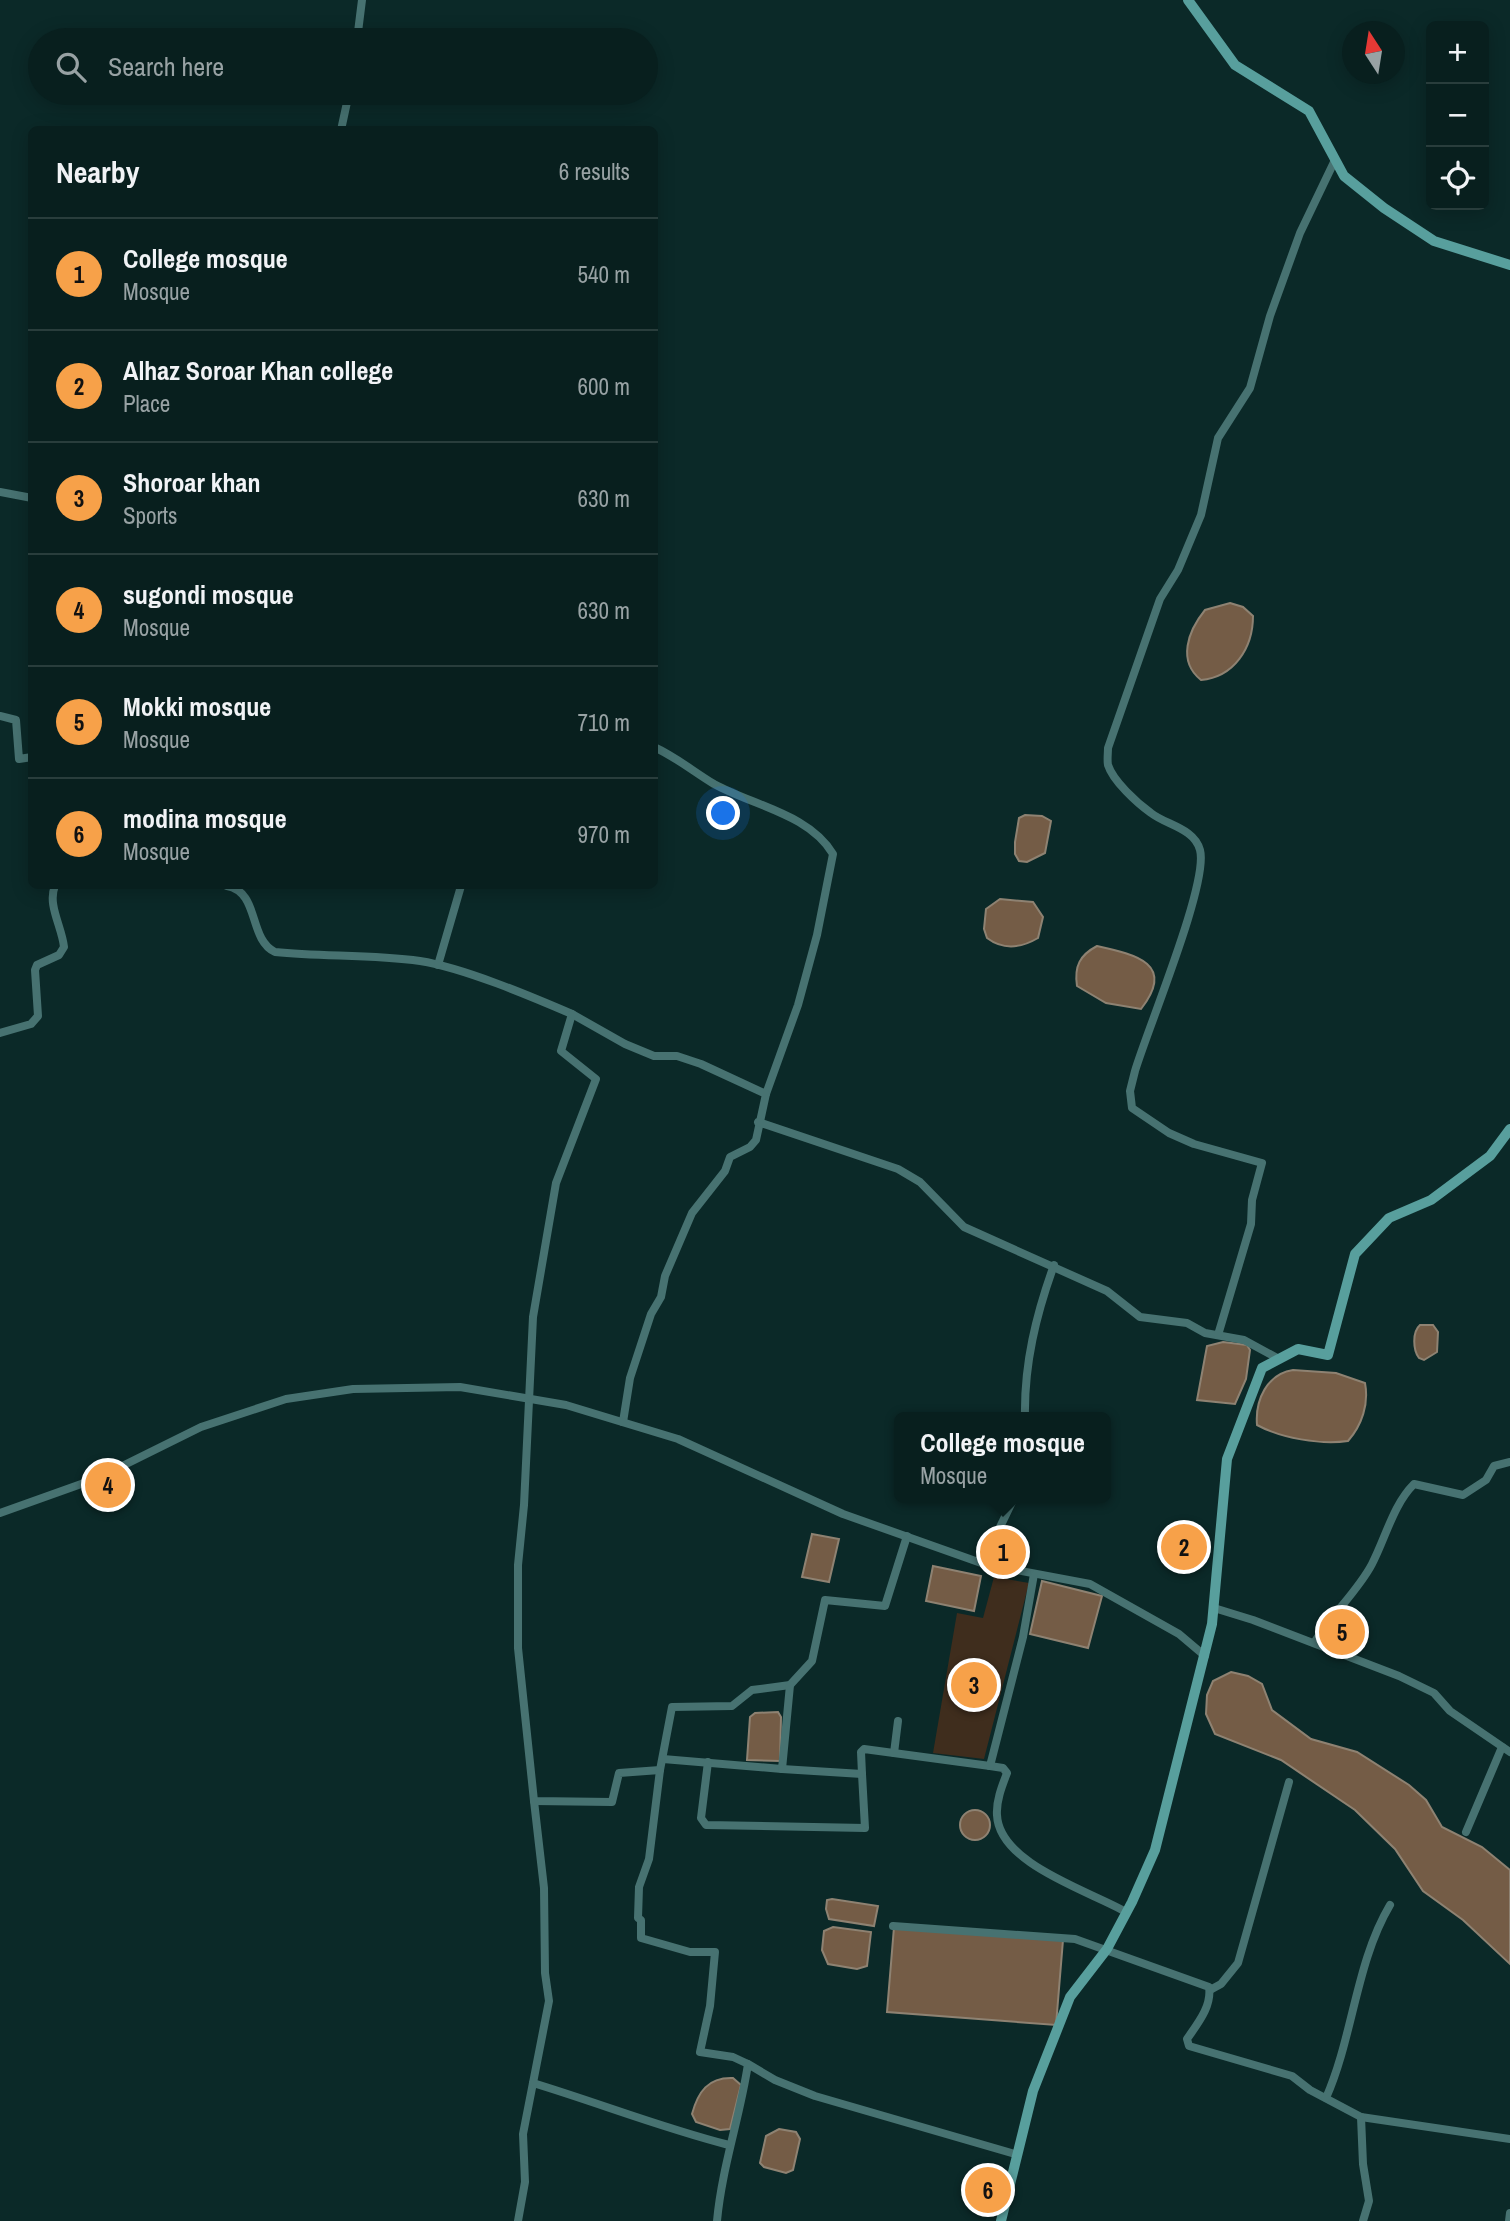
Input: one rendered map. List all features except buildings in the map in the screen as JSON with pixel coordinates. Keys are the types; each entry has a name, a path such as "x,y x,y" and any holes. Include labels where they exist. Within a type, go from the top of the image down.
{"street":[{"path":"358,28 362,0"},
{"path":"1188,0 1235,65 1309,111 1344,176 1384,208 1434,241 1510,265"},
{"path":"342,126 346,105"},
{"path":"1217,1335 1251,1224 1252,1200 1262,1163 1194,1144 1169,1133 1132,1108 1130,1091 1135,1071 1184,929 1202,867 1200,848 1182,828 1152,814 1120,782 1108,765 1108,748 1160,599 1178,570 1201,515 1217,438 1250,387 1270,316 1300,233 1335,160"},
{"path":"0,492 28,497"},
{"path":"0,716 16,720 19,759 28,758"},
{"path":"623,1422 630,1378 651,1314 661,1297 665,1276 692,1213 725,1171 730,1157 750,1147 756,1140 766,1094 798,1005 817,935 833,854 824,838 781,812 714,783 676,757 658,749"},
{"path":"0,1033 31,1024 38,1016 35,970 37,965 59,955 64,947 54,908 54,889"},
{"path":"239,889 244,894 263,941 275,952 386,957 438,965 572,1014 625,1044 654,1056 677,1056 701,1064 766,1094"},
{"path":"438,965 460,889"},
{"path":"518,2221 525,2182 523,2134 549,2001 545,1973 544,1888 518,1648 518,1565 524,1505 533,1317 556,1183 596,1079 561,1051 572,1014"},
{"path":"758,1122 898,1169 920,1182 964,1227 1107,1291 1140,1317 1187,1323 1205,1333 1244,1340 1279,1359"},
{"path":"1001,2221 1015,2154 1033,2091 1070,1997 1107,1949 1155,1850 1205,1656 1214,1608 1227,1459 1262,1368 1298,1349 1328,1355 1355,1255 1390,1218 1430,1200 1490,1156 1510,1129"},
{"path":"1025,1412 1027,1366 1038,1308 1054,1265"},
{"path":"0,1513 99,1478 201,1427 286,1399 353,1389 460,1387 529,1397 678,1439 843,1514 986,1564 1090,1584 1179,1634 1205,1656"},
{"path":"1314,1643 1336,1608 1372,1565 1400,1497 1414,1483 1463,1495 1486,1480 1494,1466 1510,1462"},
{"path":"986,1564 988,1552 1012,1503"},
{"path":"782,1769 790,1685 812,1661 825,1600 886,1606 907,1536"},
{"path":"990,1766 1023,1637 1034,1574"},
{"path":"1214,1608 1314,1643 1399,1676 1434,1693 1450,1711 1506,1750 1466,1832"},
{"path":"790,1685 752,1690 733,1706 672,1707 665,1735 649,1859 639,1887 638,1918 641,1920 641,1938 690,1952 715,1952 710,2006 700,2052 733,2057 775,2080 815,2096 1015,2154"},
{"path":"894,1753 898,1721"},
{"path":"708,1762 701,1818 706,1825 865,1828 862,1750 1003,1768 1007,1773 998,1801 1000,1829 1028,1863 1126,1912"},
{"path":"663,1759 862,1774"},
{"path":"534,1801 608,1803 613,1801 619,1773 660,1770"},
{"path":"1289,1783 1238,1963 1221,1984 1210,1990 1203,2015 1187,2039 1187,2045 1292,2076 1361,2117 1510,2139"},
{"path":"1326,2098 1339,2070 1378,1928 1390,1906"},
{"path":"893,1926 1056,1936 1107,1949 1191,1978 1210,1990"},
{"path":"717,2221 729,2145 748,2064"},
{"path":"533,2083 666,2129 729,2145"},
{"path":"1361,2117 1363,2164 1369,2201 1363,2221"},
{"path":"1509,2221 1510,2213"}],"shaded area":[{"path":"1230,603 1243,607 1253,616 1250,639 1232,667 1213,678 1201,680 1189,664 1187,655 1190,636 1205,610"},
{"path":"1025,815 1042,816 1051,821 1045,853 1027,862 1019,861 1015,854 1019,818"},
{"path":"1000,899 1033,902 1043,917 1038,938 1025,944 1006,946 987,938 984,929 986,909"},
{"path":"1097,946 1138,958 1153,972 1155,981 1151,994 1141,1009 1106,1003 1077,986 1076,973 1080,962 1086,953"},
{"path":"1420,1325 1433,1325 1438,1332 1437,1352 1424,1360 1417,1355 1415,1346 1415,1336"},
{"path":"1223,1342 1247,1345 1250,1350 1246,1379 1235,1404 1197,1400 1207,1346"},
{"path":"1293,1370 1336,1373 1365,1383 1363,1414 1348,1441 1301,1439 1277,1434 1257,1425 1258,1406 1265,1390 1276,1377"},
{"path":"812,1534 839,1539 829,1582 802,1577"},
{"path":"933,1566 981,1576 974,1611 926,1601"},
{"path":"994,1577 1029,1583 984,1759 933,1753 957,1613 983,1618"},
{"path":"1042,1581 1102,1596 1088,1648 1030,1634"},
{"path":"1231,1672 1248,1676 1262,1684 1272,1710 1311,1739 1357,1752 1409,1785 1426,1800 1442,1827 1482,1847 1510,1870 1510,1964 1463,1920 1423,1891 1395,1849 1355,1810 1281,1760 1215,1734 1206,1714 1207,1695 1213,1681"},
{"path":"778,1712 781,1717 780,1761 747,1760 750,1717 755,1713"},
{"path":"975,1810 981,1811 989,1819 989,1831 981,1839 975,1840 969,1839 961,1831 960,1825 961,1819 969,1811"},
{"path":"827,1900 878,1906 874,1926 829,1919"},
{"path":"833,1927 871,1932 867,1966 857,1969 828,1964 822,1950 824,1931"},
{"path":"894,1927 1063,1940 1056,2025 887,2012"},
{"path":"733,2078 741,2085 730,2129 720,2130 696,2122 692,2114 705,2087 717,2080"},
{"path":"779,2129 796,2132 800,2139 793,2170 786,2173 764,2167 760,2163 766,2136"}],"place":[{"name":"sugondi mosque","path":"108,1485"},
{"name":"Alhaz Soroar Khan college","path":"1184,1547"},
{"name":"College mosque","path":"1003,1552"},
{"name":"Mokki mosque","path":"1342,1632"},
{"name":"Shoroar khan","path":"974,1685"},
{"name":"modina mosque","path":"988,2190"}]}
